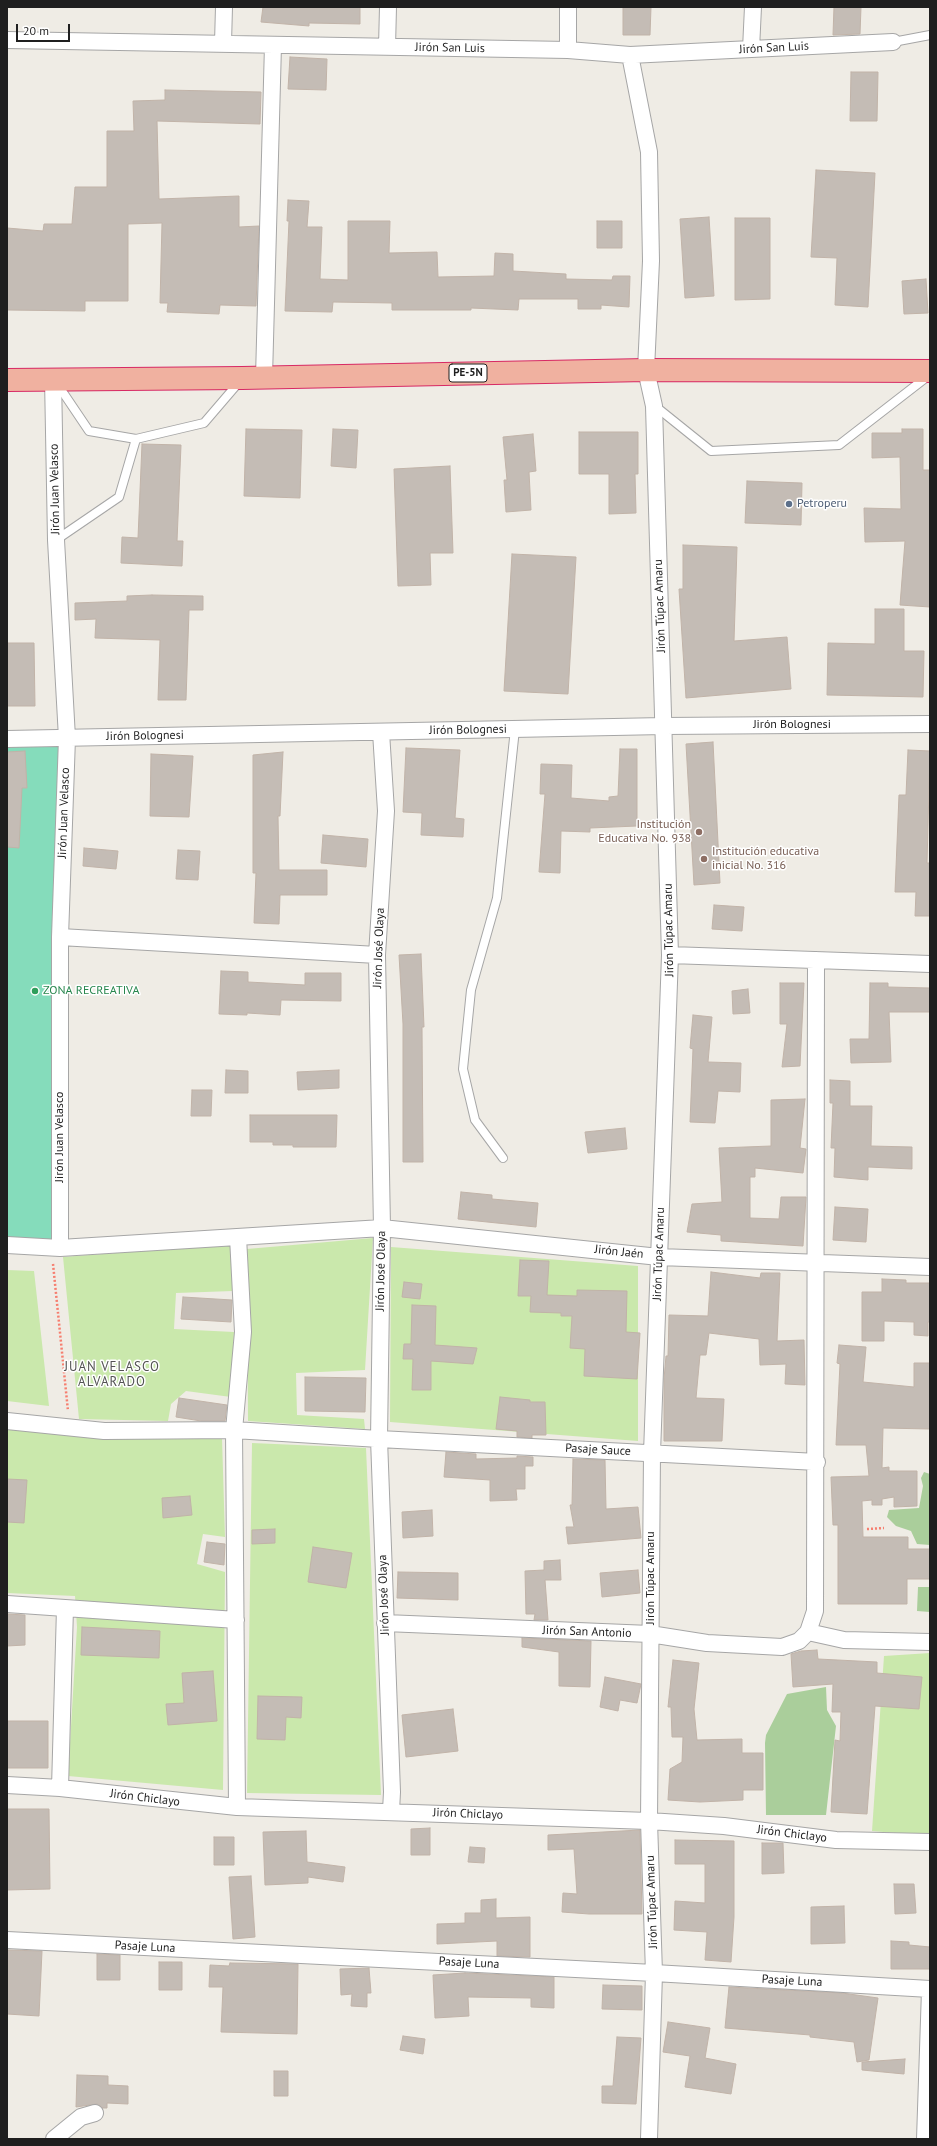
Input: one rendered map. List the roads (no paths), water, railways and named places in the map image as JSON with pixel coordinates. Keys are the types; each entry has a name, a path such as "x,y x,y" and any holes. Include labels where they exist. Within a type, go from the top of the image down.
{"highway":[{"name":"PE-5N","path":"7,380 53,378 253,378 646,370 930,373"}],"street":[{"path":"223,43 224,7"},
{"path":"387,47 388,7"},
{"path":"568,7 568,50"},
{"path":"751,49 753,7"},
{"name":"Jirón San Luis","path":"7,40 223,43 274,46 568,50 630,55 893,42"},
{"path":"253,378 274,46"},
{"name":"Jirón Túpac Amaru","path":"630,55 649,152 651,260 646,370 654,406 670,955 652,1453 649,1821 654,1973 649,2139"},
{"name":"Jirón Juan Velasco","path":"53,378 56,540 67,738 60,937 56,1248"},
{"name":"Jirón Bolognesi","path":"7,739 664,726 930,724"},
{"name":"Jirón José Olaya","path":"381,732 386,811 377,955 382,1228 378,1439 386,1623 391,1811"},
{"path":"60,937 377,955"},
{"path":"670,955 930,964"},
{"path":"816,960 817,1462 815,1611 808,1632 844,1640 930,1642"},
{"name":"Jirón Jaén","path":"56,1248 382,1228 659,1256 930,1267"},
{"path":"238,1237 243,1332 234,1430 238,1807"},
{"path":"7,1245 56,1248"},
{"name":"Pasaje Sauce","path":"7,1421 104,1431 234,1430 817,1462"},
{"path":"7,1604 236,1620"},
{"path":"60,1788 65,1608"},
{"name":"Jirón San Antonio","path":"386,1623 650,1634 708,1642 782,1647 799,1641 808,1632"},
{"name":"Jirón Chiclayo","path":"7,1785 60,1788 238,1807 391,1811 649,1821 724,1826 836,1840 930,1842"},
{"name":"Pasaje Luna","path":"7,1940 654,1973 930,1989"},
{"path":"925,2139 930,1989"},
{"path":"54,2139 81,2117 95,2113"}],"lane":[{"path":"893,42 930,35"},
{"path":"654,406 711,451 839,445 930,373"},
{"path":"53,378 89,431 136,439 204,423 253,378"},
{"path":"56,540 118,497 136,439"},
{"path":"503,1158 475,1120 463,1069 471,990 497,898 515,729"}],"place":[{"name":"Petroperu","path":"789,504"},
{"name":"Institución Educativa No. 938","path":"699,832"},
{"name":"Institución educativa inicial No. 316","path":"704,859"},
{"name":"ZONA RECREATIVA","path":"35,991"}],"district":[{"name":"JUAN VELASCO ALVARADO","path":"112,1374"}]}
